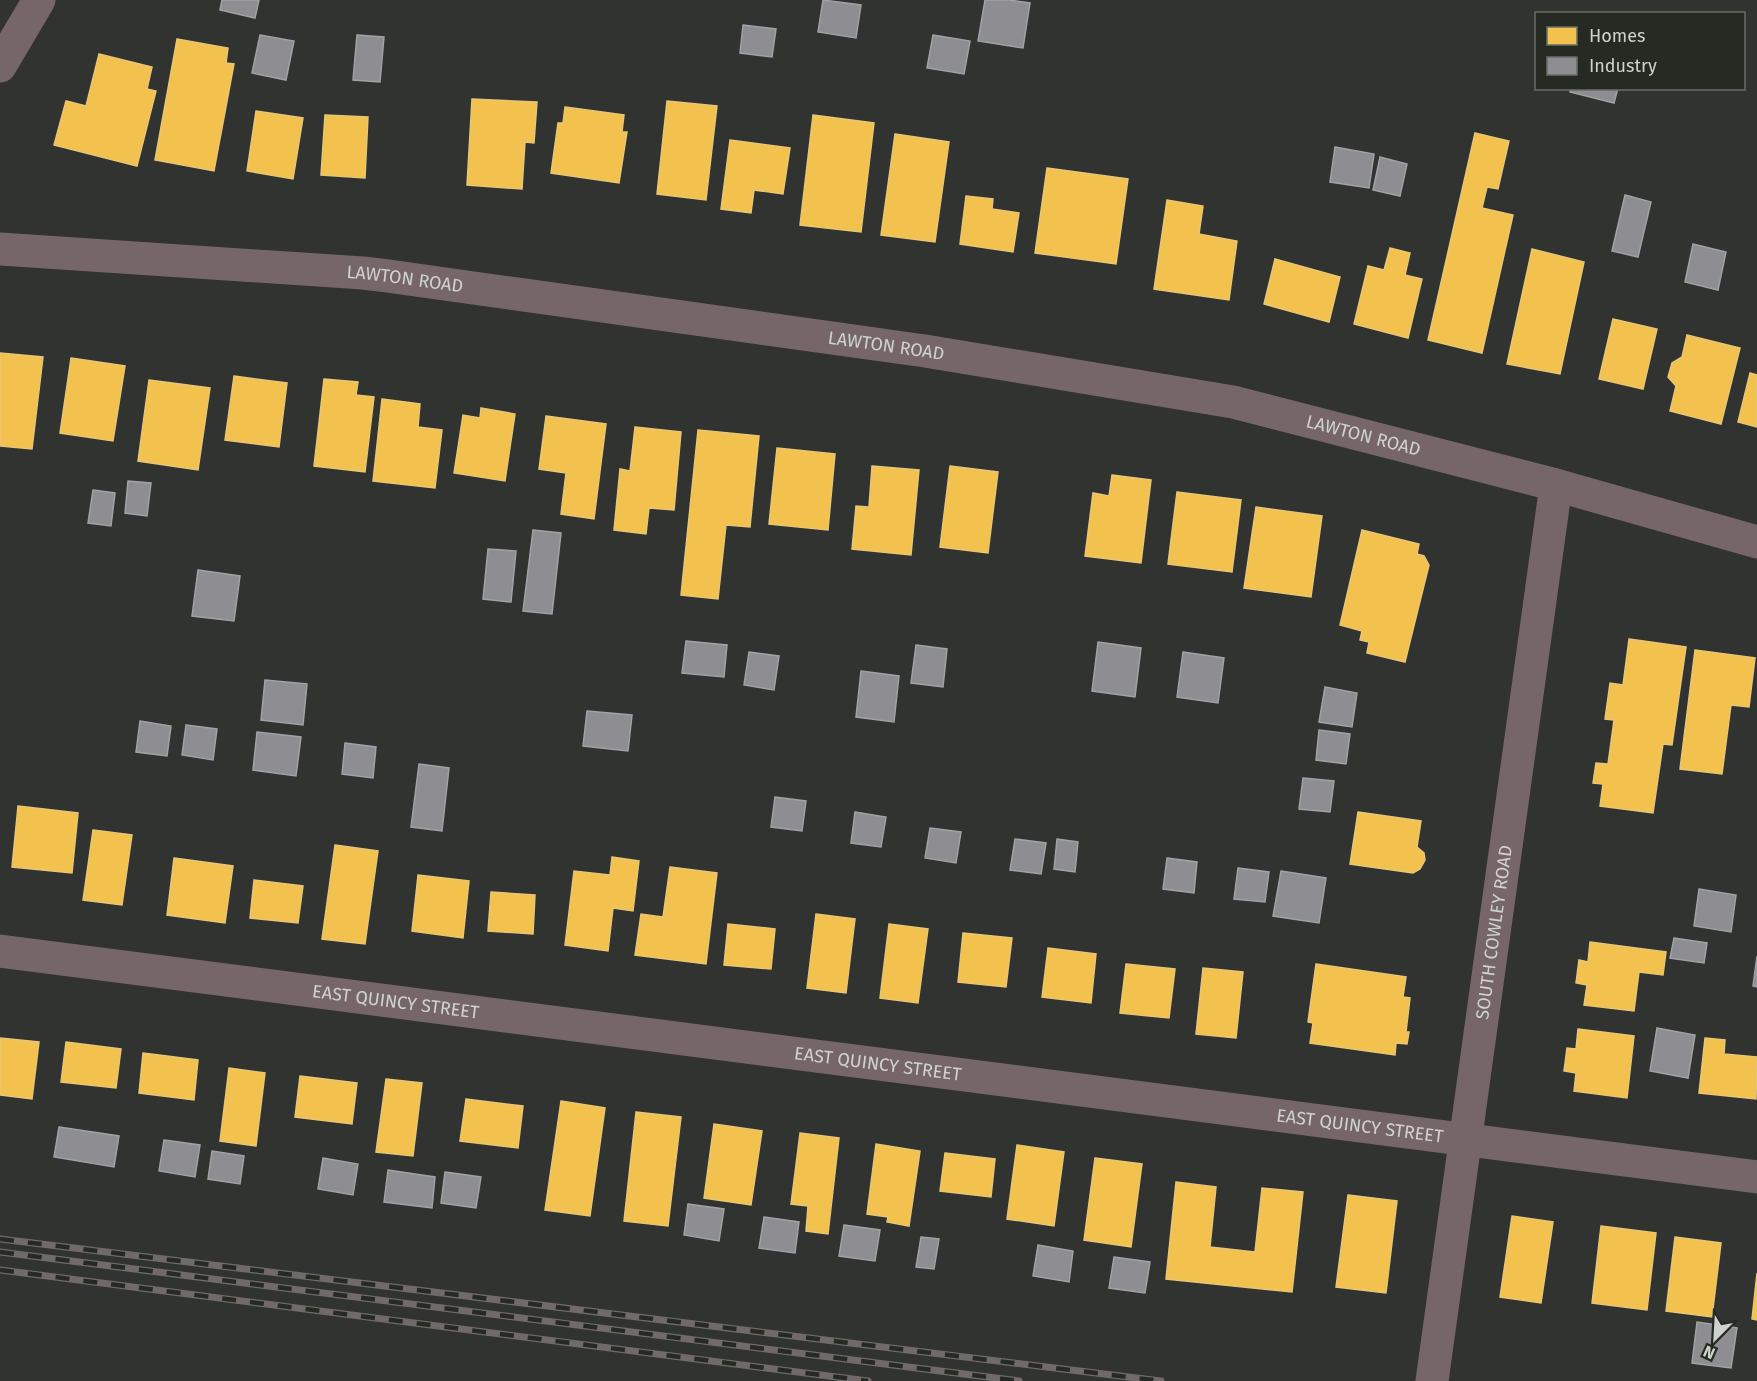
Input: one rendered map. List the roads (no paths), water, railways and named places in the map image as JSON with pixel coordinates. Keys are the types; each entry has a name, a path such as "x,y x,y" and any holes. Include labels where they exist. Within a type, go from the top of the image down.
{"street":[{"path":"0,66 39,0"},
{"name":"LAWTON ROAD","path":"0,249 363,273 926,351 1233,402 1557,484 1757,542"},
{"name":"SOUTH COWLEY ROAD","path":"1432,1381 1557,484"},
{"name":"EAST QUINCY STREET","path":"0,951 1757,1177"}],"railway":[{"path":"0,1239 1161,1381"},
{"path":"0,1252 1019,1381"},
{"path":"0,1270 868,1381"}]}
